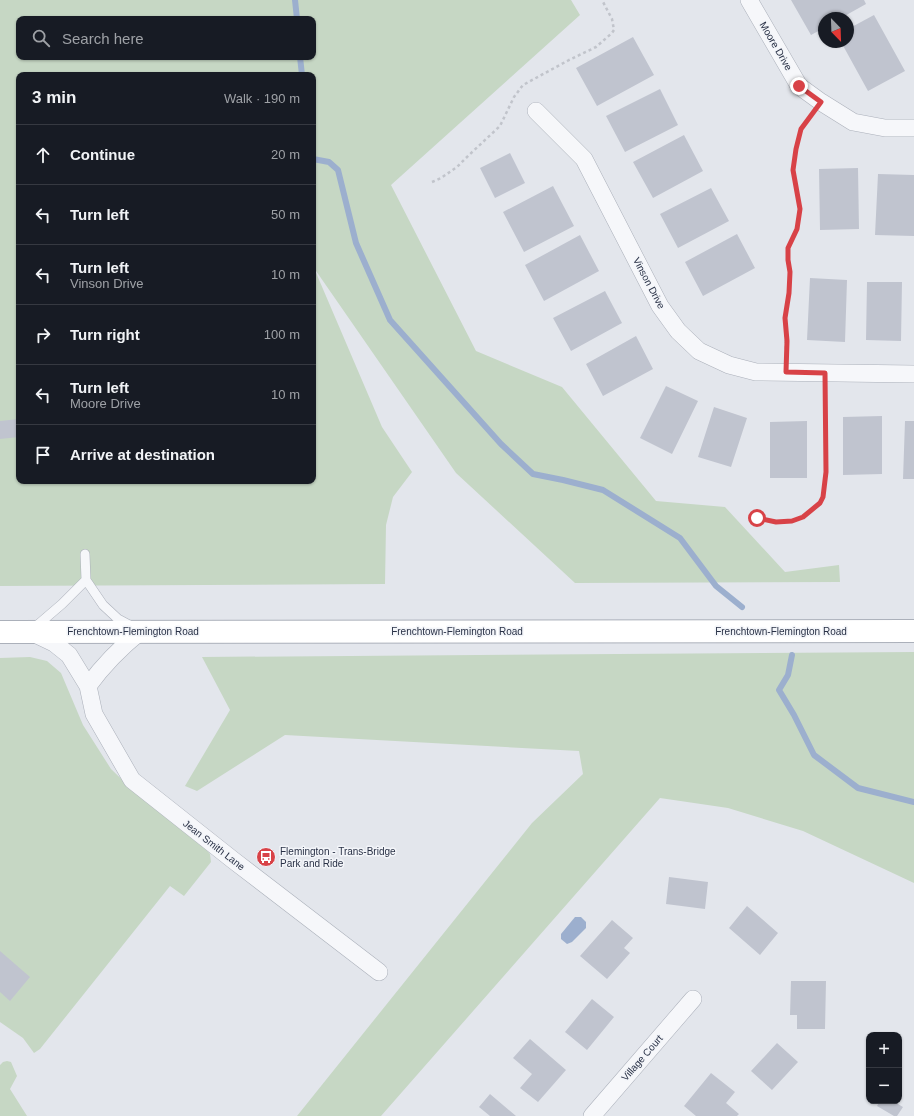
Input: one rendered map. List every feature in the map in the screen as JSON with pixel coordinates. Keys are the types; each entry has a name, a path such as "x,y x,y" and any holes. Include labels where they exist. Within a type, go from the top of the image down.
{"main road":[{"name":"Frenchtown-Flemington Road","path":"0,632 914,631"}],"street":[{"name":"Moore Drive","path":"749,0 799,86 853,122 885,128 914,128"},
{"name":"Vinson Drive","path":"536,111 584,159 660,306 678,331 699,351 729,365 756,372 914,374"},
{"path":"88,686 100,668 141,631"},
{"name":"Jean Smith Lane","path":"30,632 54,643 69,655 88,686 94,714 132,780 379,972"},
{"name":"Village Court","path":"592,1116 693,999"}],"lane":[{"path":"85,554 86,580 102,605 118,619 141,631"},
{"path":"30,632 62,604 86,580"}],"path":[{"path":"786,372 787,341 785,318 789,293 790,272 788,248 797,229 800,209 793,170 801,129 821,102"},
{"path":"757,518 776,522 792,521 803,517 820,503 823,497 825,492 826,458 825,373"}],"green space":[{"path":"0,0 571,0 580,15 391,185 476,351 562,387 656,501 725,507 785,572 839,565 840,582 575,583 456,473 316,271 316,72 16,72 16,484 316,484 316,273 382,427 412,472 393,497 386,525 385,584 0,586"},
{"path":"914,652 914,883 803,831 728,808 660,798 381,1116 297,1116 532,823 583,774 579,751 285,735 197,791 185,786 230,710 202,657"},
{"path":"30,657 47,661 61,673 83,725 111,769 139,796 205,848 210,854 211,862 184,896 170,886 40,1049 34,1053 23,1038 0,1022 0,658"},
{"path":"7,1061 11,1062 17,1076 10,1089 27,1116 0,1116 0,1065"}],"water":[{"path":"575,917 581,917 586,922 586,928 572,942 567,944 561,939 561,934"}],"building":[{"path":"791,0 864,0 866,4 852,12 818,12 818,31 811,35"},
{"path":"874,15 905,71 868,91 844,48 854,48 854,26"},
{"path":"633,37 654,75 597,106 576,68"},
{"path":"660,89 678,125 625,152 606,116"},
{"path":"684,135 703,171 653,198 633,162"},
{"path":"510,153 525,183 495,198 480,168"},
{"path":"858,168 859,229 820,230 819,169"},
{"path":"878,174 914,175 914,236 875,235"},
{"path":"553,186 574,226 524,252 503,212"},
{"path":"711,188 729,221 678,248 660,214"},
{"path":"737,234 755,268 703,296 685,262"},
{"path":"580,235 599,271 544,301 525,265"},
{"path":"810,278 847,280 845,342 807,340"},
{"path":"867,282 902,282 901,341 866,340"},
{"path":"605,291 622,323 571,351 553,318"},
{"path":"636,336 653,369 603,396 586,364"},
{"path":"666,386 698,401 672,454 640,438"},
{"path":"714,407 747,418 731,467 698,457"},
{"path":"882,416 882,474 843,475 843,417"},
{"path":"16,419 16,437 0,439 0,421"},
{"path":"807,421 807,478 770,478 770,422"},
{"path":"905,421 914,421 914,479 903,479"},
{"path":"669,877 708,882 705,909 666,904"},
{"path":"747,906 778,933 760,955 729,928"},
{"path":"612,920 633,938 624,948 630,953 607,979 580,956"},
{"path":"0,951 30,977 10,1001 0,992"},
{"path":"791,981 826,981 825,1029 797,1029 797,1015 790,1015"},
{"path":"592,999 614,1017 587,1050 565,1032"},
{"path":"530,1039 566,1070 538,1102 520,1088 532,1074 513,1058"},
{"path":"777,1043 798,1062 772,1090 751,1071"},
{"path":"711,1073 735,1092 726,1103 739,1114 737,1116 696,1116 684,1106"},
{"path":"490,1094 516,1116 490,1116 479,1107"},
{"path":"878,1104 898,1104 903,1107 897,1116 894,1116 877,1106"}],"waterway":[{"path":"295,0 297,16"},
{"path":"300,60 302,72"},
{"path":"316,160 329,162 338,170 356,243 390,320 501,444 533,474 603,490 680,538 716,586 742,607"},
{"path":"792,655 788,675 779,690 794,715 814,755 858,788 914,802"}],"place":[{"name":"Flemington - Trans-Bridge Park and Ride","path":"266,857"}],"route":[{"path":"757,518 776,522 792,521 803,517 820,503 825,492 825,373 786,372 787,341 785,318 789,293 790,272 788,248 797,229 800,209 793,170 801,129 821,102 799,86"}]}
